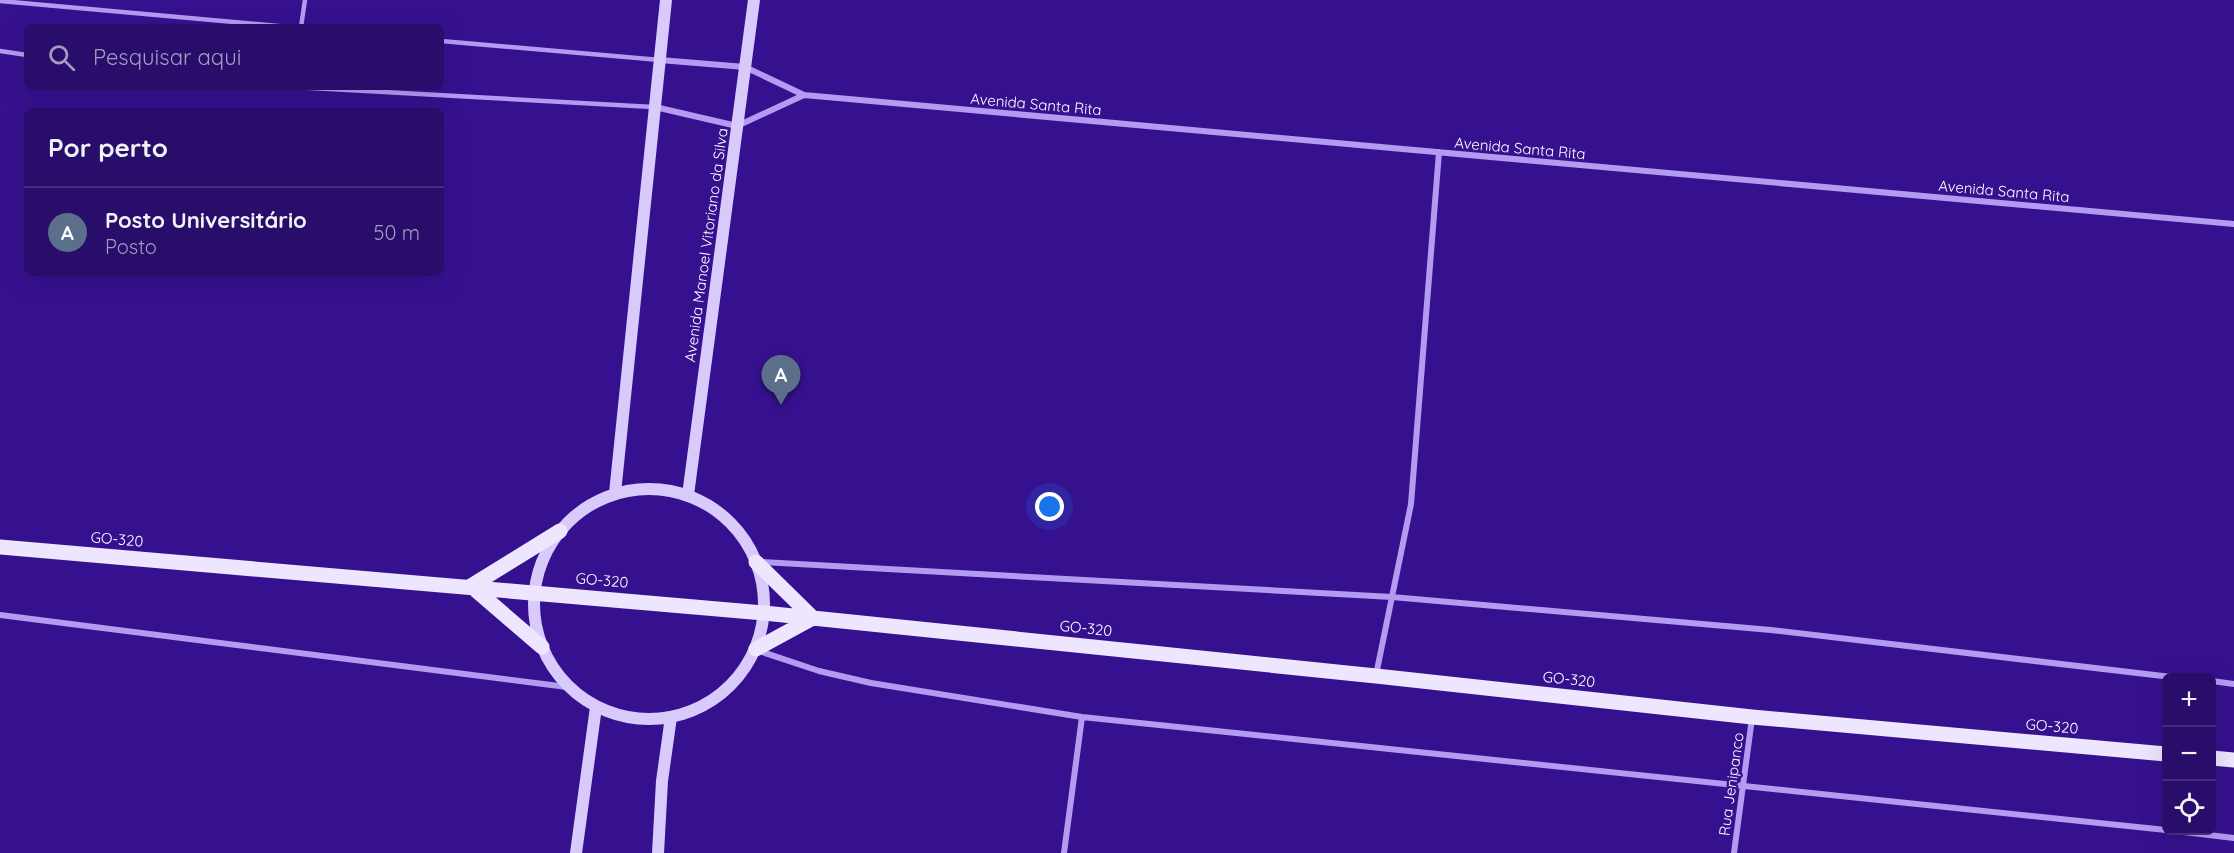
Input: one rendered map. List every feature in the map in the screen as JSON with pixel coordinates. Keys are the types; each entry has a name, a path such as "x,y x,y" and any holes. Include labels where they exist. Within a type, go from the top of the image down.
{"main road":[{"path":"615,494 666,0"},
{"name":"Avenida Manoel Vitoriano da Silva","path":"688,495 754,0"},
{"path":"542,647 471,586 560,531 584,508 615,494 652,488 688,495 722,513 746,541 762,575 764,613 756,649 736,681 706,704 671,717 633,718 596,707 567,687 547,659 535,626 534,592 542,559 560,531"},
{"name":"GO-320","path":"0,547 764,613 1752,717 2162,754"},
{"path":"756,562 813,618 756,649"},
{"path":"576,853 596,707"},
{"path":"658,853 662,781 671,717"},
{"path":"2216,758 2234,760"}],"street":[{"name":"Avenida Santa Rita","path":"660,60 745,67 804,95 2234,224"},
{"name":"Avenida Santa Rita","path":"737,126 804,95"},
{"path":"655,107 737,126"},
{"path":"1376,676 1411,504 1439,152"},
{"path":"756,562 1392,597 1771,630 2162,676"},
{"path":"0,615 567,687"},
{"path":"756,649 819,671 871,683 1082,717 2162,829"},
{"path":"2216,682 2234,684"},
{"path":"1064,853 1082,717"},
{"name":"Rua Jenipanco","path":"1734,853 1752,717"},
{"path":"2215,835 2234,837"}],"lane":[{"path":"301,24 305,0"},
{"path":"0,1 256,24"},
{"path":"444,41 660,60"},
{"path":"0,51 24,55"},
{"path":"352,90 655,107"}],"place":[{"name":"Posto Universitário","path":"781,405"}]}
